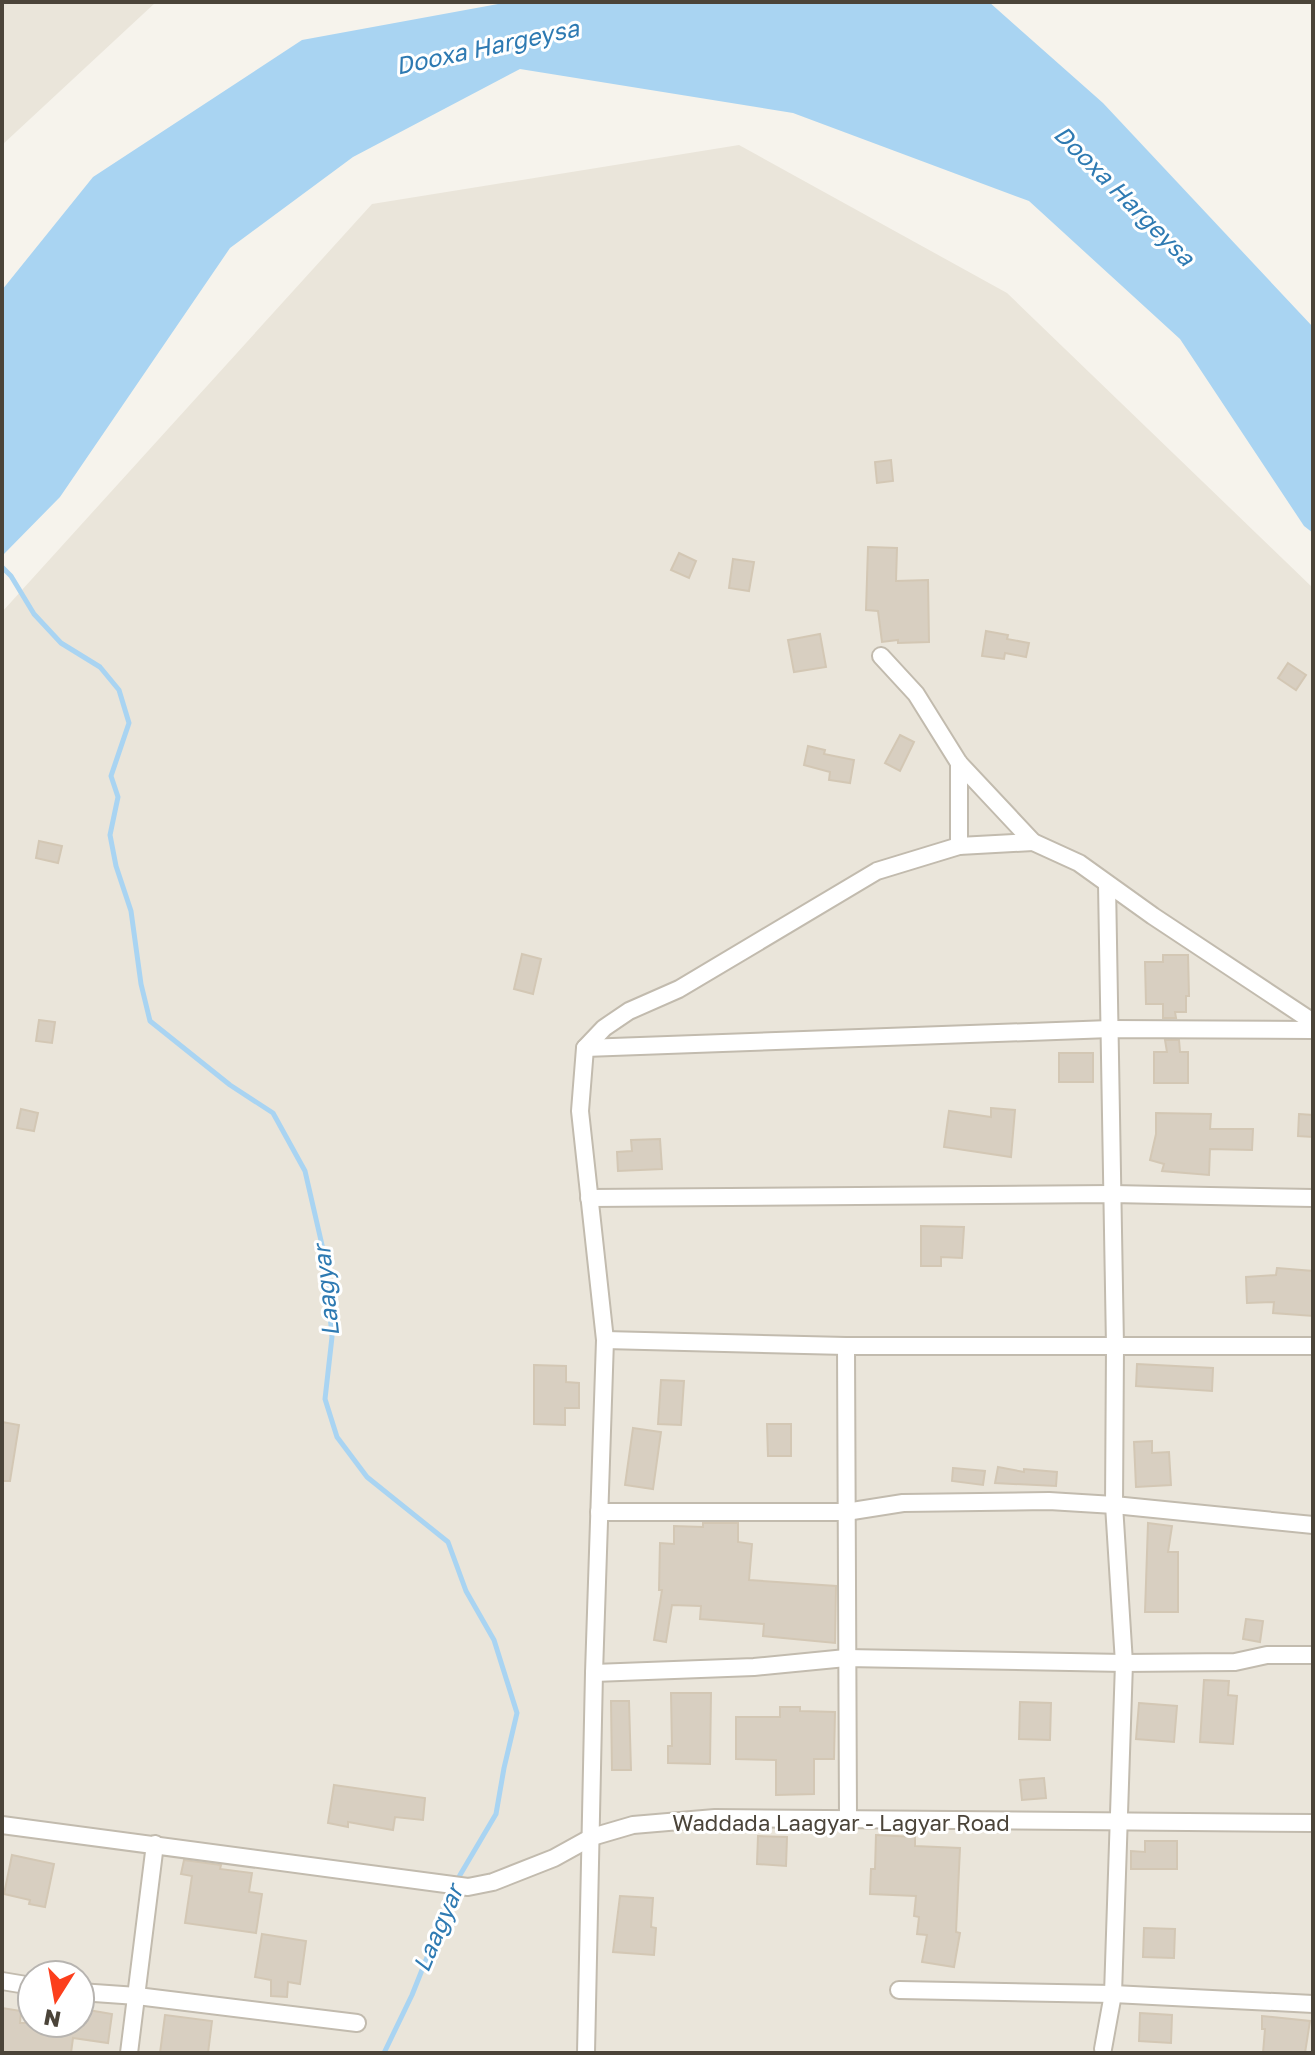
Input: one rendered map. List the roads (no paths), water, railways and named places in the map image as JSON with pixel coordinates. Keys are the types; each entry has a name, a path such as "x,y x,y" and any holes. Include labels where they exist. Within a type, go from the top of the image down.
{"street":[{"path":"881,656 916,694 959,763 1033,842 1079,863 1313,1022"},
{"path":"959,763 959,846"},
{"path":"586,2053 605,1340 580,1111 585,1048 604,1028 629,1011 679,989 877,871 959,846 1033,842"},
{"path":"1103,2049 1113,1994 1124,1663 1114,1505 1115,1346 1107,884"},
{"path":"585,1048 1110,1029 1313,1030"},
{"path":"589,1198 1112,1194 1313,1198"},
{"path":"605,1340 846,1346 1313,1346"},
{"path":"846,1346 848,1819"},
{"path":"599,1512 846,1512 903,1503 1049,1501 1313,1525"},
{"path":"594,1673 754,1667 846,1658 1124,1663 1235,1662 1267,1655 1313,1655"},
{"name":"Waddada Laagyar - Lagyar Road","path":"2,1825 468,1887 493,1882 554,1858 592,1837 633,1825 715,1818 1313,1823"},
{"path":"129,2053 155,1844"},
{"path":"899,1990 1113,1994 1313,2004"},
{"path":"96,1993 357,2023"}],"water":[{"name":"Dooxa Hargeysa","path":"509,2 989,2 1103,103 1313,327 1313,533 1304,526 1180,339 1029,201 793,113 520,69 353,157 230,248 60,497 2,556 2,290 93,177 302,40"}],"waterway":[{"name":"Laagyar","path":"2,567 34,614 61,643 100,667 119,690 129,723 111,776 118,797 110,835 116,866 131,911 141,984 150,1021 230,1085 273,1113 305,1171 325,1258 332,1337 325,1399 337,1437 367,1477 448,1542 466,1591 494,1640 517,1713 496,1814 460,1875 412,1995 384,2053"}]}
